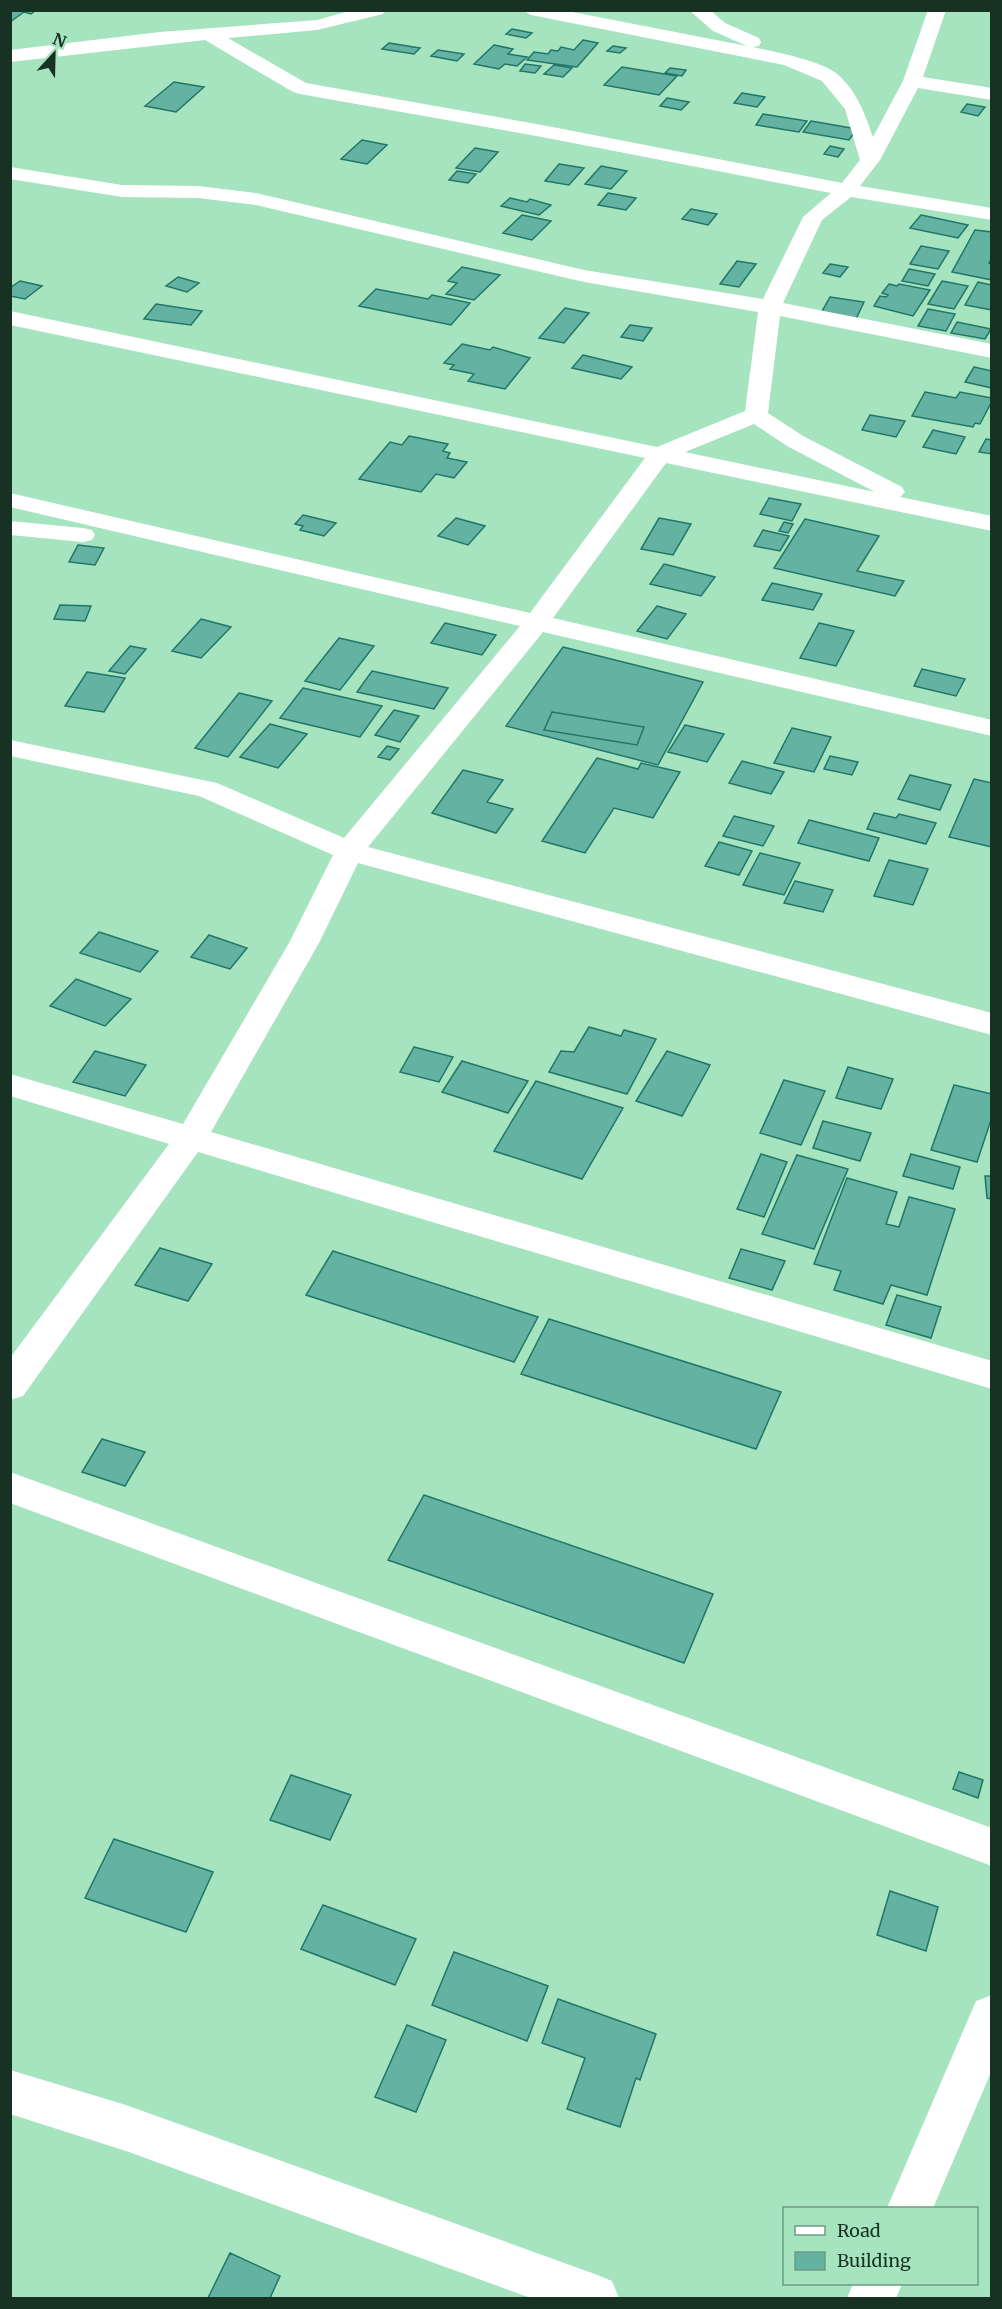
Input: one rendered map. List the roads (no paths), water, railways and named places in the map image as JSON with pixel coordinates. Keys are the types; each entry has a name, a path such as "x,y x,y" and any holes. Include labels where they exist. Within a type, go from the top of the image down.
{"street":[{"path":"10,56 208,34 317,25 377,10"},
{"path":"531,10 789,60"},
{"path":"698,10 719,27 829,77 854,108 870,160"},
{"path":"756,415 770,308 813,218 847,190 870,160 912,81 937,10"},
{"path":"208,34 300,88 542,131 847,190 992,214"},
{"path":"912,81 992,94"},
{"path":"10,173 122,191 198,192 256,199 584,276 770,308 992,351"},
{"path":"10,318 992,524"},
{"path":"10,1386 191,1138 304,943 349,851 537,622 660,454 756,415"},
{"path":"756,415 795,441 930,511"},
{"path":"10,500 992,728"},
{"path":"10,528 179,543 537,622 706,666"},
{"path":"10,748 207,789 349,851 992,1024"},
{"path":"10,1085 992,1375"},
{"path":"10,1487 992,1847"},
{"path":"910,2207 992,2016"},
{"path":"10,2092 126,2128 595,2298"}]}
